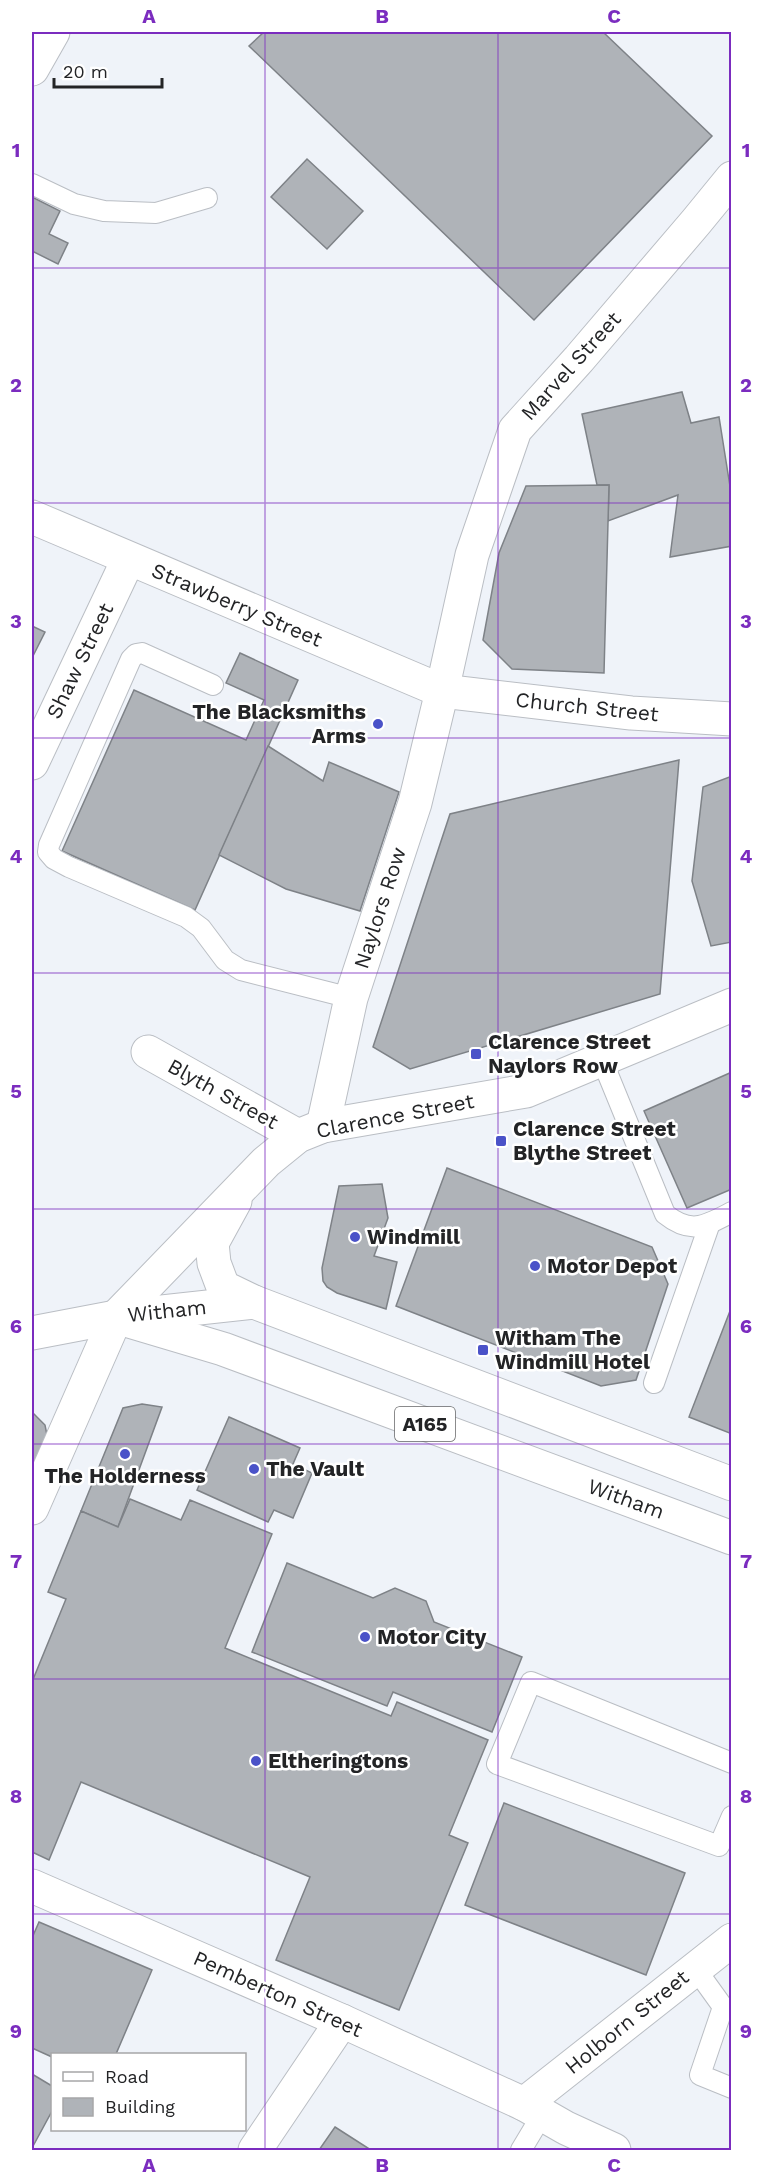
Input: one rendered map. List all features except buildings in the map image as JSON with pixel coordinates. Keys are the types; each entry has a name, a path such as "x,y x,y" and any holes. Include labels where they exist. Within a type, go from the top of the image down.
{"main road":[{"path":"32,69 53,32"},
{"name":"Marvel Street","path":"442,691 472,555 515,429 579,359 732,178"},
{"name":"Strawberry Street","path":"32,517 128,560 442,691"},
{"name":"Shaw Street","path":"32,763 128,560"},
{"name":"Church Street","path":"442,691 631,713 732,719"},
{"name":"Naylors Row","path":"310,1131 415,803 442,691"},
{"name":"Clarence Street","path":"116,1317 266,1162 310,1131 526,1091 732,1005"},
{"name":"Blyth Street","path":"148,1052 310,1131"},
{"path":"245,1183 212,1243 214,1263 223,1287 254,1302"},
{"name":"Witham","path":"116,1317 254,1302 732,1484"},
{"path":"32,1508 116,1317"},
{"name":"Witham","path":"116,1317 223,1350 732,1538"},
{"name":"A165","path":"32,1333 116,1317"},
{"name":"Pemberton Street","path":"32,1886 342,2021 533,2109 614,2151"},
{"name":"Holborn Street","path":"533,2109 695,1968 732,1940"},
{"path":"255,2151 342,2021"}],"lane":[{"path":"32,184 74,204 104,210 156,213 207,198"},
{"path":"213,685 142,653 136,654 131,659 49,845 48,852 54,859 69,867 186,917 201,928 225,960 241,970 351,998"},
{"path":"602,1060 665,1214 685,1226 698,1227 732,1212"},
{"path":"654,1383 710,1223"},
{"path":"732,1763 531,1682 497,1764 719,1846 732,1816"},
{"path":"695,1968 723,2007 700,2075 732,2088"},
{"path":"521,2151 533,2109"}],"place":[{"name":"The Blacksmiths Arms","path":"378,724"},
{"name":"Clarence Street Naylors Row","path":"476,1054"},
{"name":"Clarence Street Blythe Street","path":"501,1141"},
{"name":"Windmill","path":"355,1237"},
{"name":"Motor Depot","path":"535,1266"},
{"name":"Witham The Windmill Hotel","path":"483,1350"},
{"name":"The Holderness","path":"125,1454"},
{"name":"The Vault","path":"254,1469"},
{"name":"Motor City","path":"365,1637"},
{"name":"Eltheringtons","path":"256,1761"}]}
